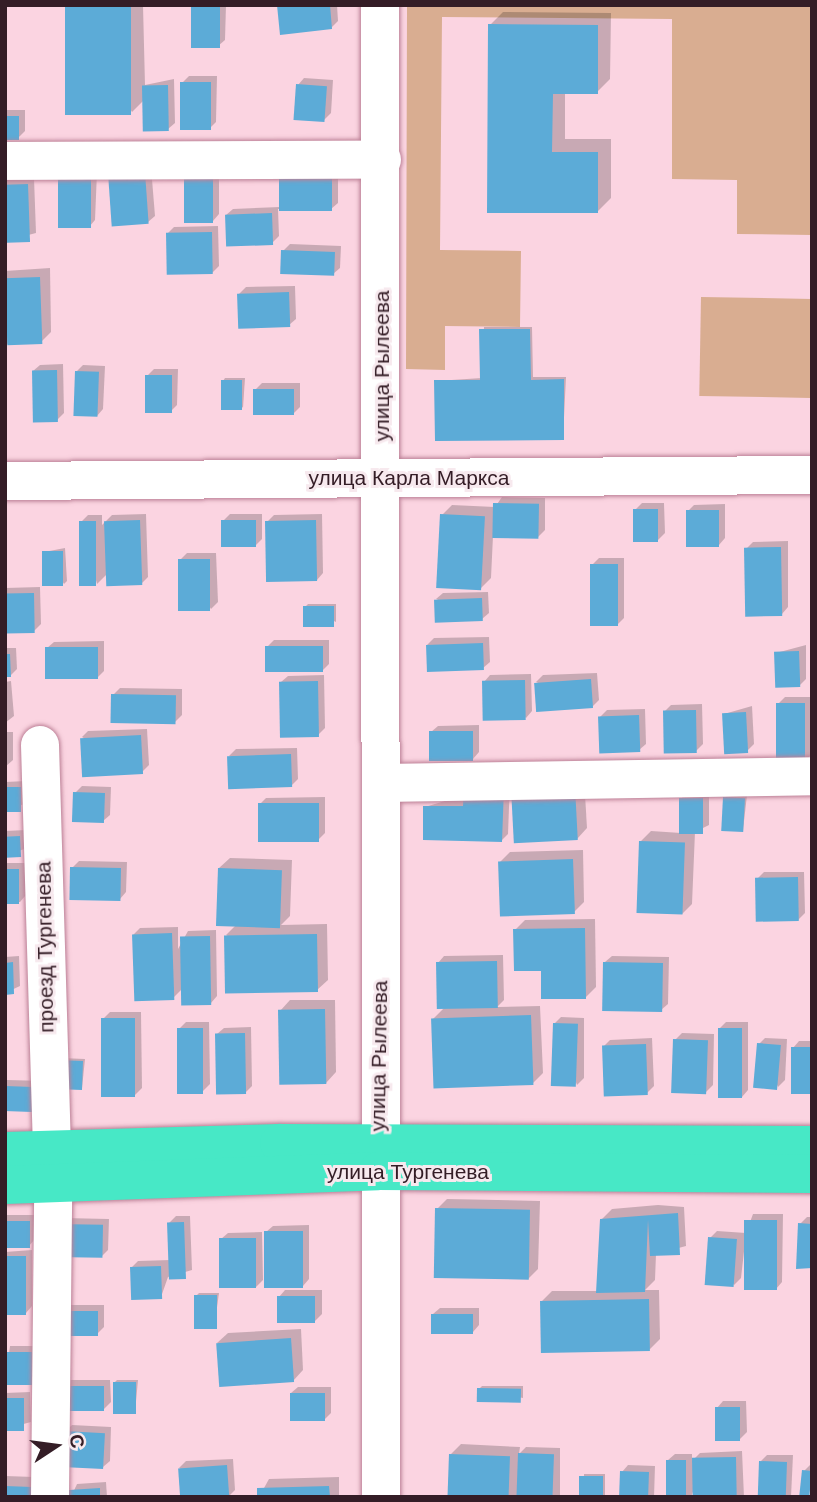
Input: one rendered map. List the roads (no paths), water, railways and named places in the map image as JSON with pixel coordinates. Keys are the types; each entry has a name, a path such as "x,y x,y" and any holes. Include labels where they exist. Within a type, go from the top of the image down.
{"highway":[{"name":"улица Тургенева","path":"5,1185 52,1167 812,1145"},
{"name":"улица Тургенева","path":"5,1151 52,1167"},
{"name":"улица Тургенева","path":"378,1157 812,1174"}],"street":[{"name":"улица Рылеева","path":"380,5 385,783 378,1157 381,1497"},
{"path":"5,161 382,160"},
{"name":"улица Карла Маркса","path":"5,481 812,475"},
{"name":"проезд Тургенева","path":"40,745 52,1167 50,1497"},
{"path":"385,783 812,776"}]}
